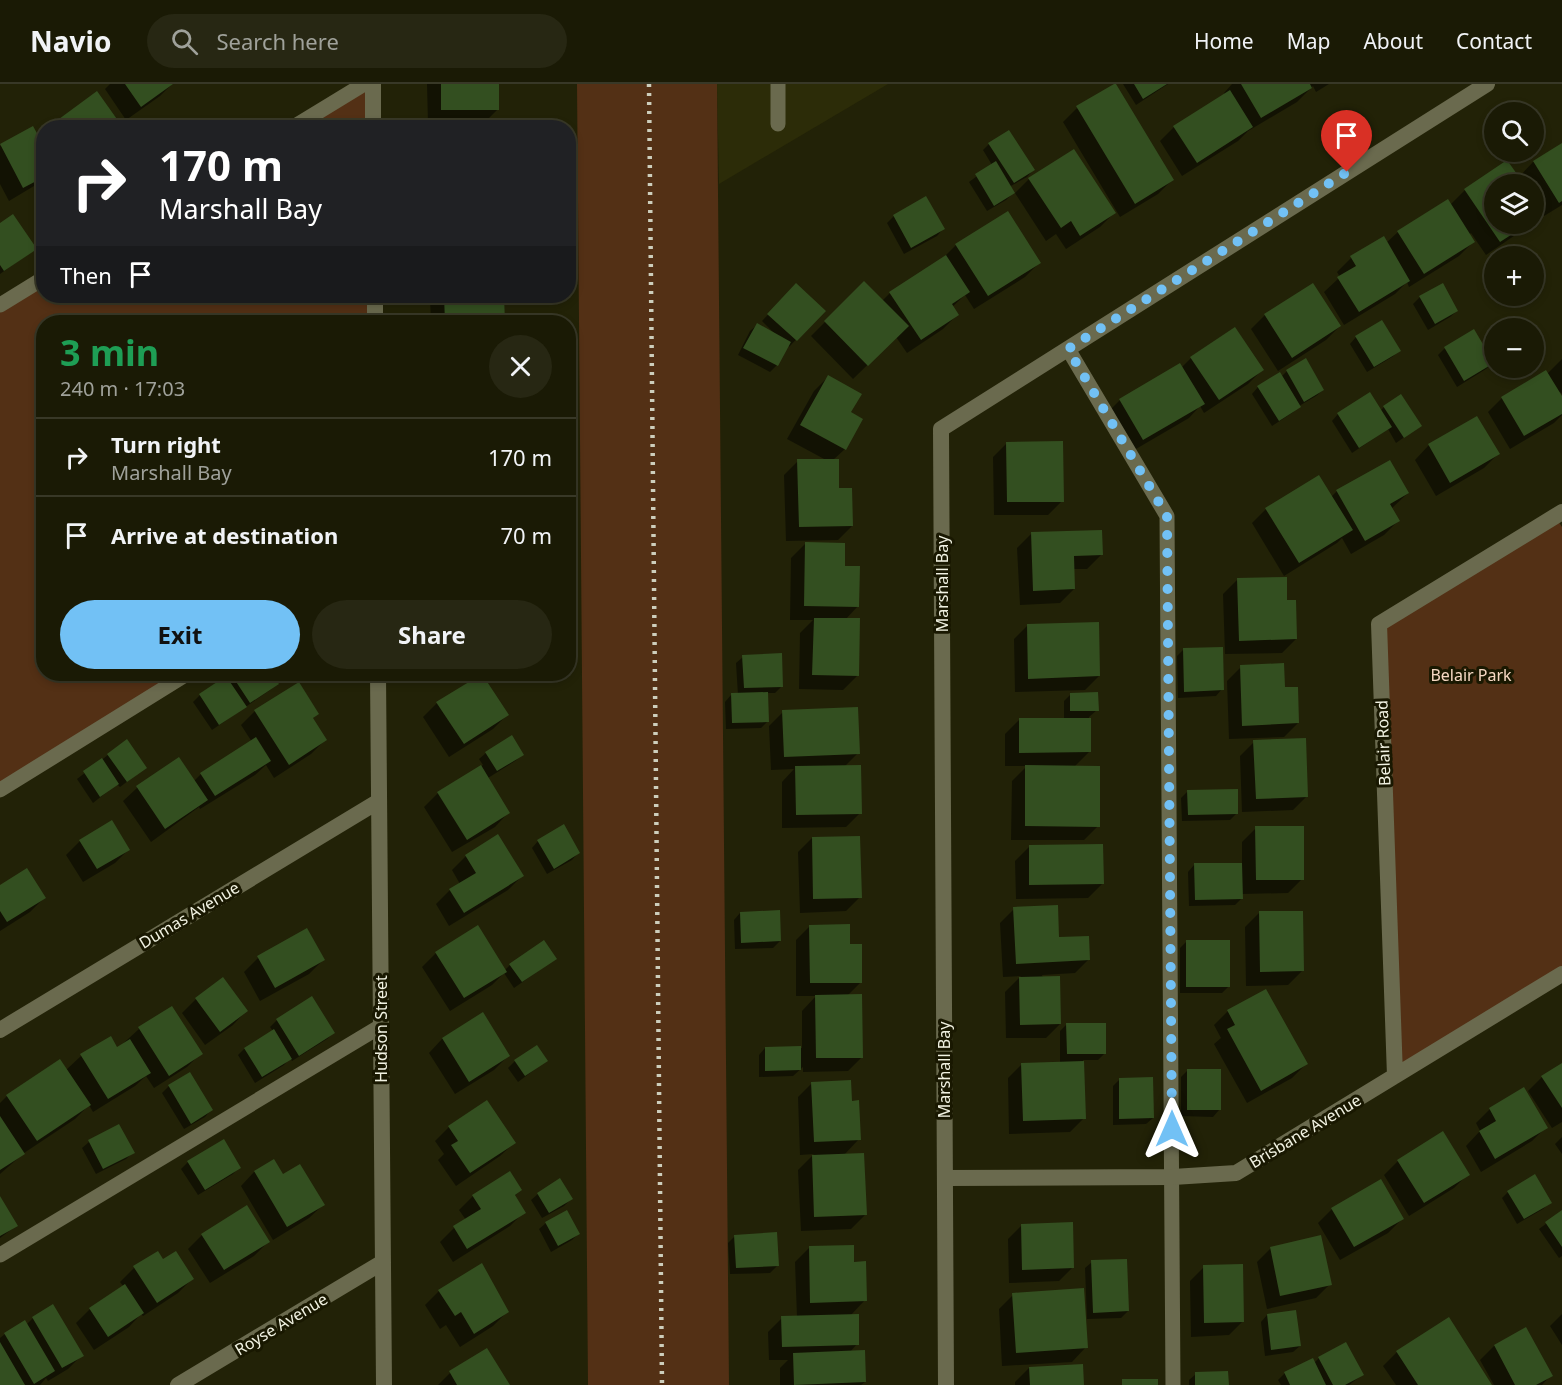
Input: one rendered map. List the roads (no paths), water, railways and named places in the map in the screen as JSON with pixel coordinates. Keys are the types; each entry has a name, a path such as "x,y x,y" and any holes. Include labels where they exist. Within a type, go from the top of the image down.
{"street":[{"path":"373,84 373,120"},
{"name":"Marshall Bay","path":"946,1385 941,429 1487,84"},
{"name":"Belair Road","path":"1395,1076 1379,624 1562,512"},
{"name":"Hudson Street","path":"378,681 384,1385"},
{"name":"Dumas Avenue","path":"0,1030 379,801"},
{"name":"Brisbane Avenue","path":"945,1178 1173,1177 1236,1173 1562,974"},
{"name":"Royse Avenue","path":"178,1385 383,1263"}],"lane":[{"path":"305,120 364,84"},
{"path":"778,84 778,124"},
{"path":"0,304 36,283"},
{"path":"1068,349 1167,516 1173,1385"},
{"path":"0,790 177,681"},
{"path":"0,1255 381,1026"}],"railway":[{"path":"649,84 662,1385"}],"park label":[{"name":"Belair Park","path":"1471,675"}]}
